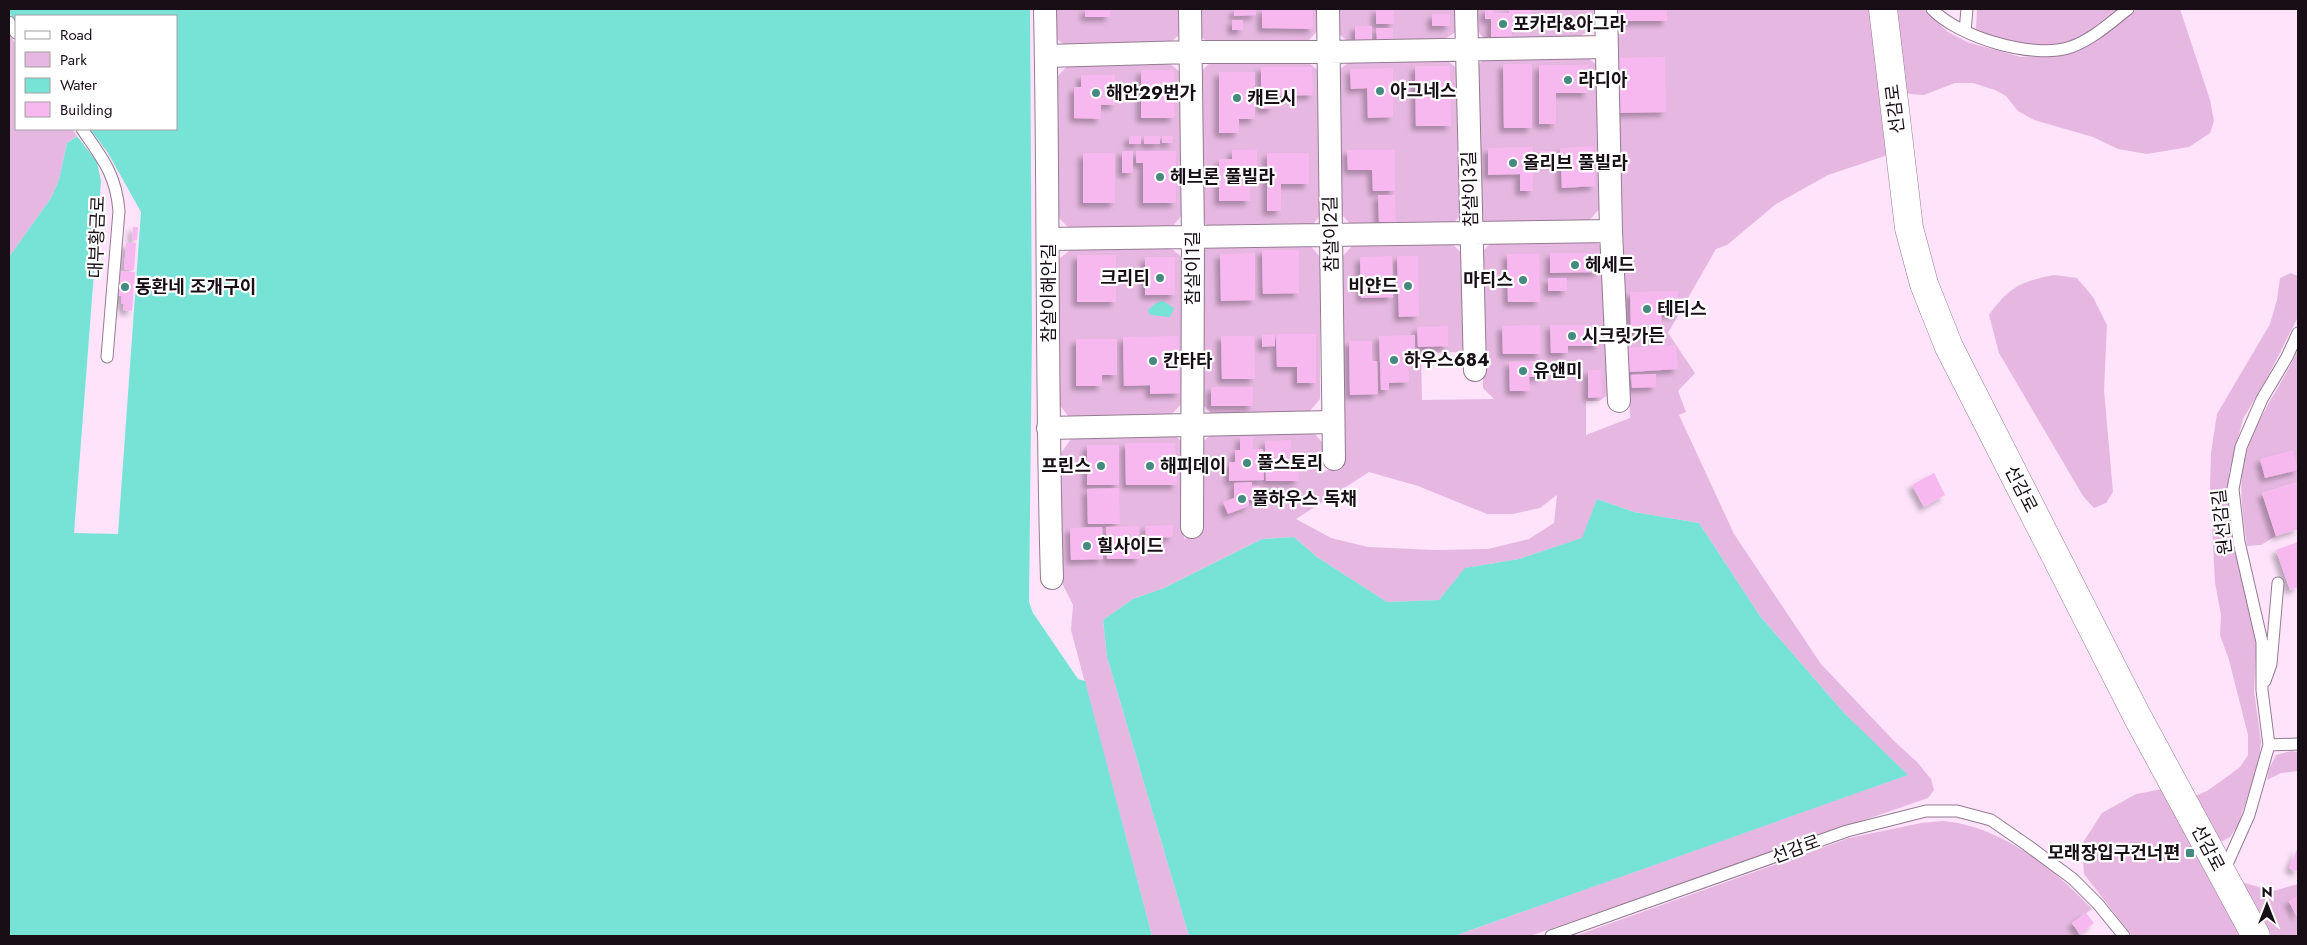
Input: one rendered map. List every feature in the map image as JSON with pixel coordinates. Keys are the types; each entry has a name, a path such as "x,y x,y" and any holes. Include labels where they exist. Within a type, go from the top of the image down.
{"street":[{"name":"참살이해안길","path":"1045,9 1049,239 1048,428 1052,578"},
{"name":"참살이1길","path":"1190,9 1193,237 1192,526"},
{"name":"참살이2길","path":"1328,9 1334,458"},
{"name":"참살이3길","path":"1466,9 1475,370"},
{"path":"1606,9 1619,401"},
{"name":"선감로","path":"1883,9 1909,228 1928,293 1949,347 2137,716 2256,936"},
{"path":"1046,56 1606,46"},
{"path":"1049,239 1612,231"},
{"path":"1048,428 1333,422"}],"lane":[{"path":"1932,9 1952,25 1965,31 1981,38 2020,49 2070,47 2094,36 2128,9"},
{"path":"1965,31 1967,9"},
{"name":"대부황금로","path":"83,130 113,177 118,197 119,210 107,357"},
{"name":"원선감길","path":"2222,875 2249,816 2270,744 2262,690 2262,642 2239,542 2233,489 2241,447 2262,399 2287,357 2298,333"},
{"name":"원선감길","path":"2262,690 2271,664 2278,583"},
{"path":"2270,744 2298,744"},
{"name":"선감로","path":"1551,936 1848,831 1926,811 1957,811 1990,820 2028,845 2073,879 2098,904 2124,936"}],"green space":[{"path":"1055,9 1180,9 1180,34 1165,47 1069,48 1055,38"},
{"path":"1197,9 1317,9 1317,31 1309,40 1209,44 1197,32"},
{"path":"1337,9 1457,9 1457,31 1442,41 1349,43 1337,32"},
{"path":"1475,9 1594,9 1594,27 1579,37 1486,41 1475,28"},
{"path":"1614,9 1869,9 1888,155 1828,175 1776,204 1727,245 1716,249 1668,333 1695,373 1678,391 1686,412 1679,415 1734,534 1821,664 1894,741 1917,762 1931,779 1934,790 1928,798 1530,936 1454,936 1907,775 1845,714 1760,616 1699,523 1634,512 1597,499 1583,538 1519,559 1466,568 1439,600 1387,602 1317,557 1294,537 1262,539 1164,588 1133,599 1103,620 1107,657 1189,936 1152,936 1071,630 1073,605 1063,585 1061,453 1071,439 1174,434 1184,444 1184,539 1203,530 1200,444 1212,434 1312,431 1322,442 1322,473 1344,462 1345,401 1341,258 1353,245 1450,241 1462,254 1465,352 1421,353 1422,400 1494,399 1483,388 1481,253 1493,241 1595,240 1606,252 1611,393 1599,401 1586,401 1586,435 1630,418","holes":["1369,472 1418,486 1487,514 1513,514 1540,508 1557,495 1554,523 1529,539 1488,549 1435,550 1368,547 1331,538 1296,519"]},
{"path":"1894,9 1923,9 1948,32 1967,42 2021,57 2049,56 2076,50 2137,9 2180,9 2210,100 2214,121 2210,133 2189,147 2147,154 2118,149 2093,137 2034,120 2018,111 2006,96 1995,90 1973,83 1955,83 1924,95 1910,94 1903,90"},
{"path":"1977,9 2122,9 2084,36 2071,41 2043,45 2002,39 1976,29"},
{"path":"9,33 15,43 15,130 73,130 77,136 67,143 59,180 51,198 9,257"},
{"path":"1586,56 1598,66 1600,208 1588,222 1487,225 1477,212 1473,70 1485,58"},
{"path":"1444,58 1458,69 1464,211 1451,226 1353,227 1339,212 1337,72 1350,61"},
{"path":"1168,62 1180,72 1181,216 1170,230 1070,229 1056,215 1057,77 1069,64"},
{"path":"1308,62 1320,72 1321,214 1311,227 1211,229 1198,217 1198,74 1210,63"},
{"path":"1309,244 1320,257 1320,399 1310,411 1213,415 1201,403 1200,256 1209,245"},
{"path":"1172,249 1183,258 1183,402 1171,415 1069,417 1058,403 1058,260 1070,250"},
{"path":"2291,273 2298,276 2298,317 2267,378 2243,419 2229,472 2231,524 2257,638 2254,691 2261,741 2259,763 2238,825 2230,837 2223,841 2215,839 2195,796 2207,791 2240,767 2248,755 2248,735 2229,660 2220,635 2221,615 2215,583 2210,487 2211,453 2217,414 2270,324 2277,300 2280,278"},
{"path":"2054,275 2077,278 2093,297 2107,325 2104,390 2113,492 2106,503 2094,508 2083,496 1999,353 1989,315 2010,291 2032,280"},
{"path":"2298,350 2298,482 2262,493 2276,536 2261,545 2247,546 2241,488 2243,465 2251,440 2263,414"},
{"path":"2291,751 2298,752 2298,771 2281,773 2267,780 2269,769 2276,755"},
{"path":"2163,789 2245,936 2132,936 2084,874 2082,844 2102,813 2136,794"},
{"path":"1943,821 1985,831 2005,840 2025,851 2061,879 2092,909 2072,923 2080,936 1575,936 1849,838 1921,823"},
{"path":"2241,882 2273,891 2298,884 2298,896 2289,902 2298,918 2298,936 2272,936"}],"water":[{"path":"9,9 1030,9 1032,332 1029,602 1033,613 1078,679 1085,681 1152,936 9,936 9,257 51,198 59,180 67,143 86,130 178,130 178,15 15,15 15,21"},
{"path":"1163,301 1174,308 1170,317 1150,315 1148,310 1156,303"},
{"path":"1597,499 1634,512 1699,523 1760,616 1845,714 1908,775 1454,936 1189,936 1107,657 1103,620 1133,599 1164,588 1262,539 1294,537 1317,557 1387,602 1439,600 1465,568 1519,559 1582,538"}],"pier":[{"path":"86,130 91,130 108,153 141,212 118,534 74,533 101,181 97,162 77,136"}],"building":[{"path":"1085,9 1110,9 1110,17 1085,17"},
{"path":"1234,9 1256,9 1256,15 1234,16"},
{"path":"1262,9 1313,9 1313,29 1262,28"},
{"path":"1376,9 1394,9 1394,24 1376,24"},
{"path":"1485,9 1494,9 1494,13 1509,13 1509,9 1531,9 1531,25 1512,25 1512,37 1491,37 1491,19 1485,19"},
{"path":"1618,9 1667,9 1667,21 1618,21"},
{"path":"1432,14 1450,14 1450,26 1432,26"},
{"path":"1232,20 1243,20 1243,30 1232,30"},
{"path":"1355,26 1372,26 1372,40 1355,40"},
{"path":"1376,28 1393,28 1393,40 1377,40"},
{"path":"1665,57 1666,112 1620,113 1619,58"},
{"path":"1503,64 1532,64 1532,128 1504,128"},
{"path":"1539,65 1588,65 1588,93 1556,93 1556,124 1539,124"},
{"path":"1415,66 1450,66 1451,126 1416,126"},
{"path":"1261,67 1312,67 1313,95 1273,96 1273,108 1261,109"},
{"path":"1393,68 1393,117 1368,118 1367,88 1351,89 1350,69"},
{"path":"1141,70 1174,70 1174,118 1141,118"},
{"path":"1219,72 1255,72 1255,119 1239,119 1239,133 1219,133"},
{"path":"1081,75 1115,75 1115,105 1101,105 1101,119 1074,118 1074,87 1081,87"},
{"path":"1129,136 1141,136 1141,144 1129,144"},
{"path":"1144,136 1160,136 1160,144 1144,144"},
{"path":"1162,136 1173,136 1173,143 1162,143"},
{"path":"1594,146 1595,186 1562,188 1560,148"},
{"path":"1533,147 1533,191 1520,191 1520,174 1488,175 1488,148"},
{"path":"1232,150 1257,150 1257,169 1250,169 1250,201 1219,201 1219,159 1232,159"},
{"path":"1347,150 1395,150 1395,191 1373,191 1372,170 1348,170"},
{"path":"1122,151 1133,151 1133,173 1122,173"},
{"path":"1136,151 1176,151 1176,203 1143,203 1143,163 1136,163"},
{"path":"1539,151 1556,151 1556,163 1540,163"},
{"path":"1083,153 1115,153 1115,203 1083,203"},
{"path":"1267,153 1309,153 1309,184 1281,184 1281,211 1267,211"},
{"path":"1378,195 1395,195 1396,222 1379,222"},
{"path":"133,227 138,227 137,240 132,240"},
{"path":"126,243 136,243 134,270 124,270"},
{"path":"1262,250 1299,250 1299,293 1263,294"},
{"path":"1255,253 1255,300 1221,301 1220,254"},
{"path":"1550,253 1599,253 1599,272 1550,273"},
{"path":"1507,254 1539,254 1540,302 1508,302"},
{"path":"1077,255 1116,255 1116,302 1077,302"},
{"path":"1392,256 1393,297 1361,298 1360,257"},
{"path":"1397,256 1418,256 1419,316 1399,317"},
{"path":"1145,257 1175,257 1175,295 1145,295"},
{"path":"117,271 135,272 132,311 123,310 124,304 121,304 121,296 115,296"},
{"path":"1548,278 1567,278 1567,291 1548,291"},
{"path":"1678,291 1678,314 1661,314 1662,333 1631,333 1630,292"},
{"path":"1540,325 1541,354 1503,354 1502,326"},
{"path":"1550,325 1599,325 1599,346 1568,346 1568,353 1551,353"},
{"path":"1448,326 1448,346 1418,347 1417,327"},
{"path":"1275,334 1275,346 1262,347 1262,335"},
{"path":"1276,334 1316,334 1316,383 1297,383 1297,367 1277,367"},
{"path":"1415,335 1415,351 1408,352 1409,382 1389,383 1389,390 1381,390 1379,336"},
{"path":"1178,336 1180,393 1150,394 1150,385 1124,386 1123,337"},
{"path":"1221,336 1254,336 1255,379 1222,379"},
{"path":"1076,339 1117,339 1117,375 1102,375 1102,386 1076,386"},
{"path":"1349,341 1372,341 1372,361 1377,361 1378,394 1350,395"},
{"path":"1676,345 1678,369 1629,372 1628,348"},
{"path":"1542,361 1542,377 1529,377 1530,391 1510,391 1509,362"},
{"path":"1588,370 1601,370 1602,397 1588,398"},
{"path":"1656,374 1656,387 1632,388 1631,375"},
{"path":"1211,387 1253,387 1253,406 1211,406"},
{"path":"1240,437 1253,437 1253,449 1263,449 1264,480 1229,481 1229,462 1235,462 1235,450 1240,450"},
{"path":"1291,440 1291,460 1298,460 1299,481 1266,481 1265,441"},
{"path":"1125,443 1175,443 1177,485 1126,485"},
{"path":"1087,445 1119,445 1119,485 1087,485"},
{"path":"2293,450 2298,470 2265,478 2260,459"},
{"path":"1934,473 1945,495 1924,507 1912,485"},
{"path":"1252,482 1252,486 1260,486 1260,499 1249,500 1249,506 1228,514 1223,502 1234,498 1234,483"},
{"path":"2298,482 2298,529 2276,536 2262,493"},
{"path":"1119,488 1120,524 1088,524 1087,489"},
{"path":"1173,525 1173,537 1146,538 1145,526"},
{"path":"1139,526 1140,559 1107,559 1106,527"},
{"path":"1102,527 1103,559 1071,560 1070,528"},
{"path":"2298,542 2298,587 2290,590 2276,550"},
{"path":"2298,847 2298,872 2289,868"},
{"path":"2298,896 2298,918 2289,901"},
{"path":"2086,913 2094,923 2080,934 2072,923"}],"place":[{"name":"포카라&아그라","path":"1503,24"},
{"name":"라디아","path":"1568,80"},
{"name":"아그네스","path":"1380,91"},
{"name":"해안29번가","path":"1096,93"},
{"name":"캐트시","path":"1237,98"},
{"name":"올리브 풀빌라","path":"1513,163"},
{"name":"헤브론 풀빌라","path":"1160,177"},
{"name":"헤세드","path":"1575,265"},
{"name":"크리티","path":"1160,278"},
{"name":"마티스","path":"1523,280"},
{"name":"비얀드","path":"1408,286"},
{"name":"동환네 조개구이","path":"125,287"},
{"name":"테티스","path":"1647,309"},
{"name":"시크릿가든","path":"1572,336"},
{"name":"하우스684","path":"1394,360"},
{"name":"칸타타","path":"1153,361"},
{"name":"유앤미","path":"1523,371"},
{"name":"풀스토리","path":"1247,463"},
{"name":"프린스","path":"1101,466"},
{"name":"해피데이","path":"1150,466"},
{"name":"풀하우스 독채","path":"1242,499"},
{"name":"힐사이드","path":"1087,546"},
{"name":"모래장입구건너편","path":"2190,853"}]}
